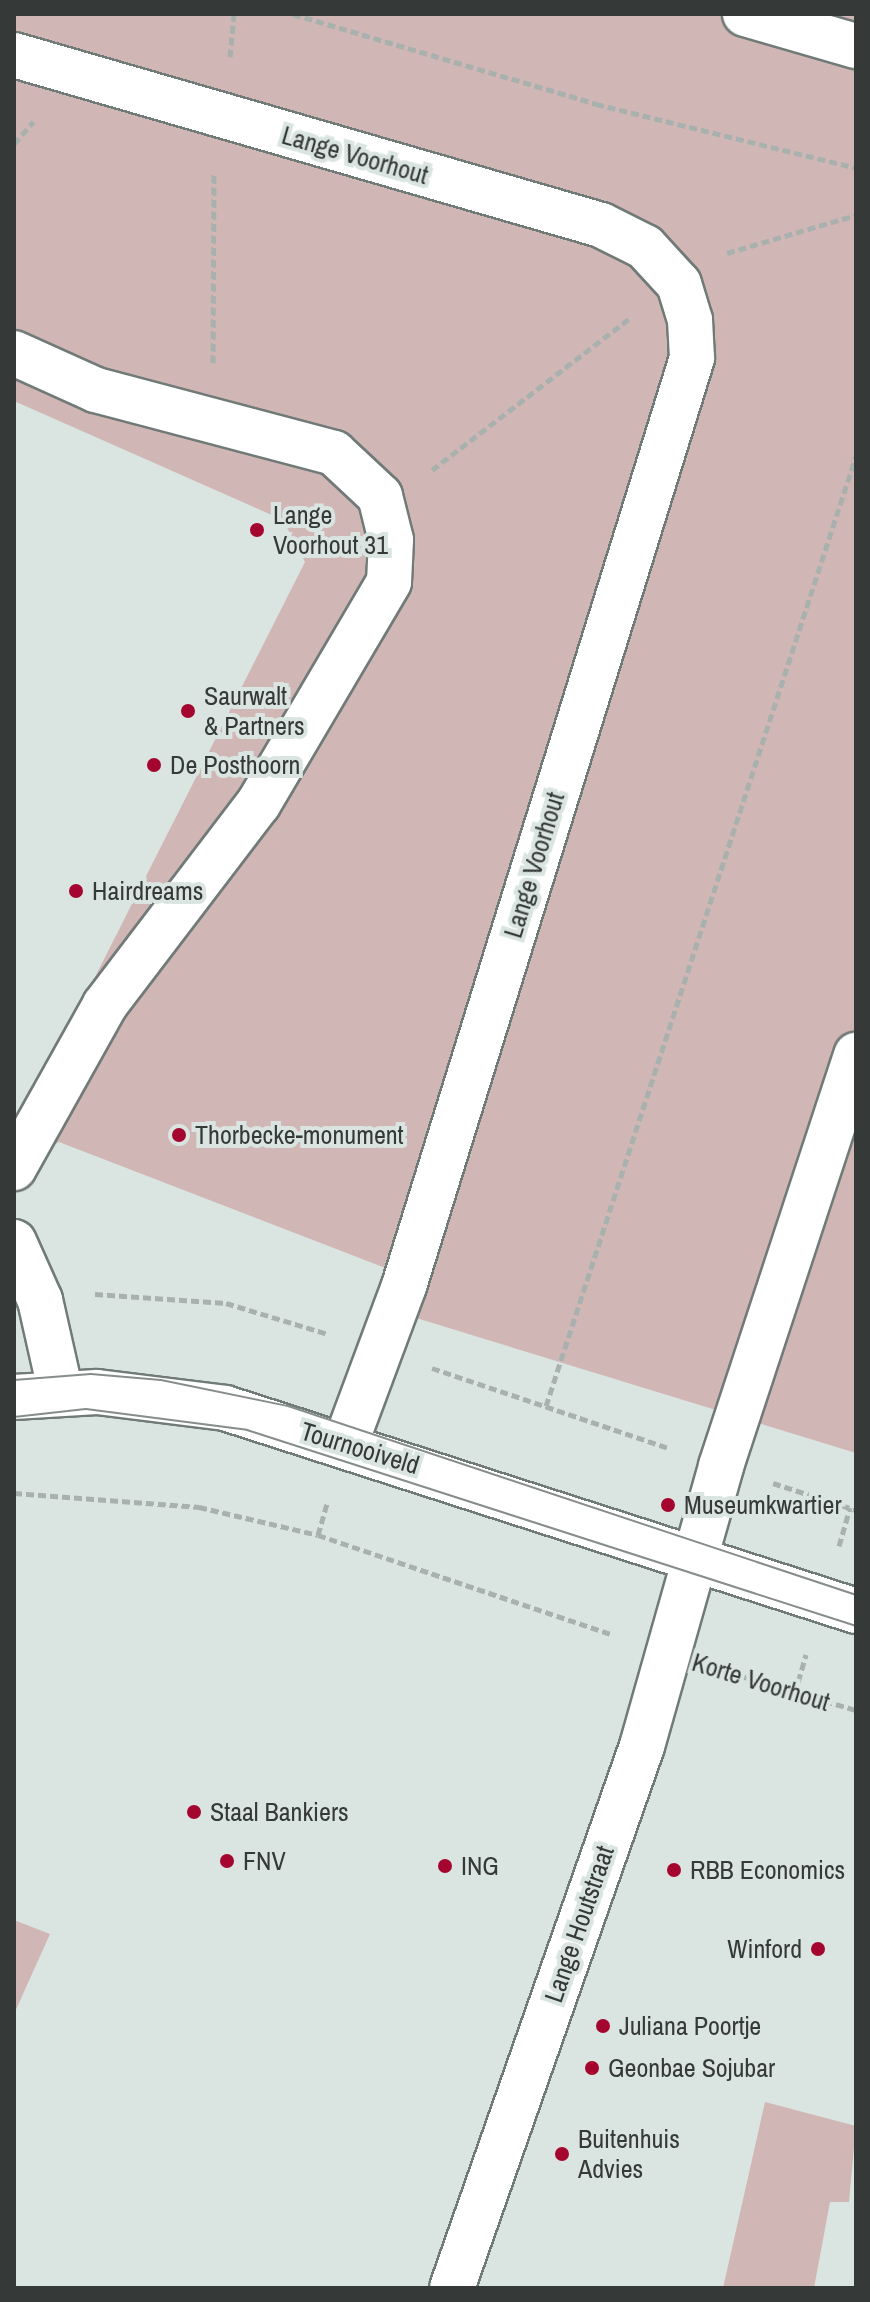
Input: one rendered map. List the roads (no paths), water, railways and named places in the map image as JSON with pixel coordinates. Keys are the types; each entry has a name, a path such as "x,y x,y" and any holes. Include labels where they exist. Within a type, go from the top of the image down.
{"street":[{"path":"745,14 856,46"},
{"name":"Lange Voorhout","path":"14,55 601,225 645,247 679,284 692,358 404,1286 375,1349 346,1442"},
{"path":"14,353 96,390 334,453 380,496 391,540 389,582 258,804 105,1005 14,1168"},
{"path":"856,1055 721,1466 696,1557 856,1611"},
{"path":"14,1242 40,1300 61,1393"},
{"name":"Tournooiveld","path":"14,1397 61,1393 225,1408 346,1442 696,1557"},
{"name":"Lange Houtstraat","path":"452,2288 642,1746 666,1653 696,1557"}],"tram line":[{"path":"14,1380 91,1374 161,1380 288,1406 856,1595"},
{"path":"14,1417 86,1409 247,1430 856,1626"}],"place":[{"name":"Lange Voorhout 31","path":"257,530"},
{"name":"Saurwalt & Partners","path":"188,711"},
{"name":"De Posthoorn","path":"154,765"},
{"name":"Hairdreams","path":"76,891"},
{"name":"Thorbecke-monument","path":"179,1135"},
{"name":"Museumkwartier","path":"668,1505"},
{"name":"Staal Bankiers","path":"194,1812"},
{"name":"FNV","path":"227,1861"},
{"name":"ING","path":"445,1866"},
{"name":"RBB Economics","path":"674,1870"},
{"name":"Winford","path":"818,1949"},
{"name":"Juliana Poortje","path":"603,2026"},
{"name":"Geonbae Sojubar","path":"592,2068"},
{"name":"Buitenhuis Advies","path":"562,2154"}]}
